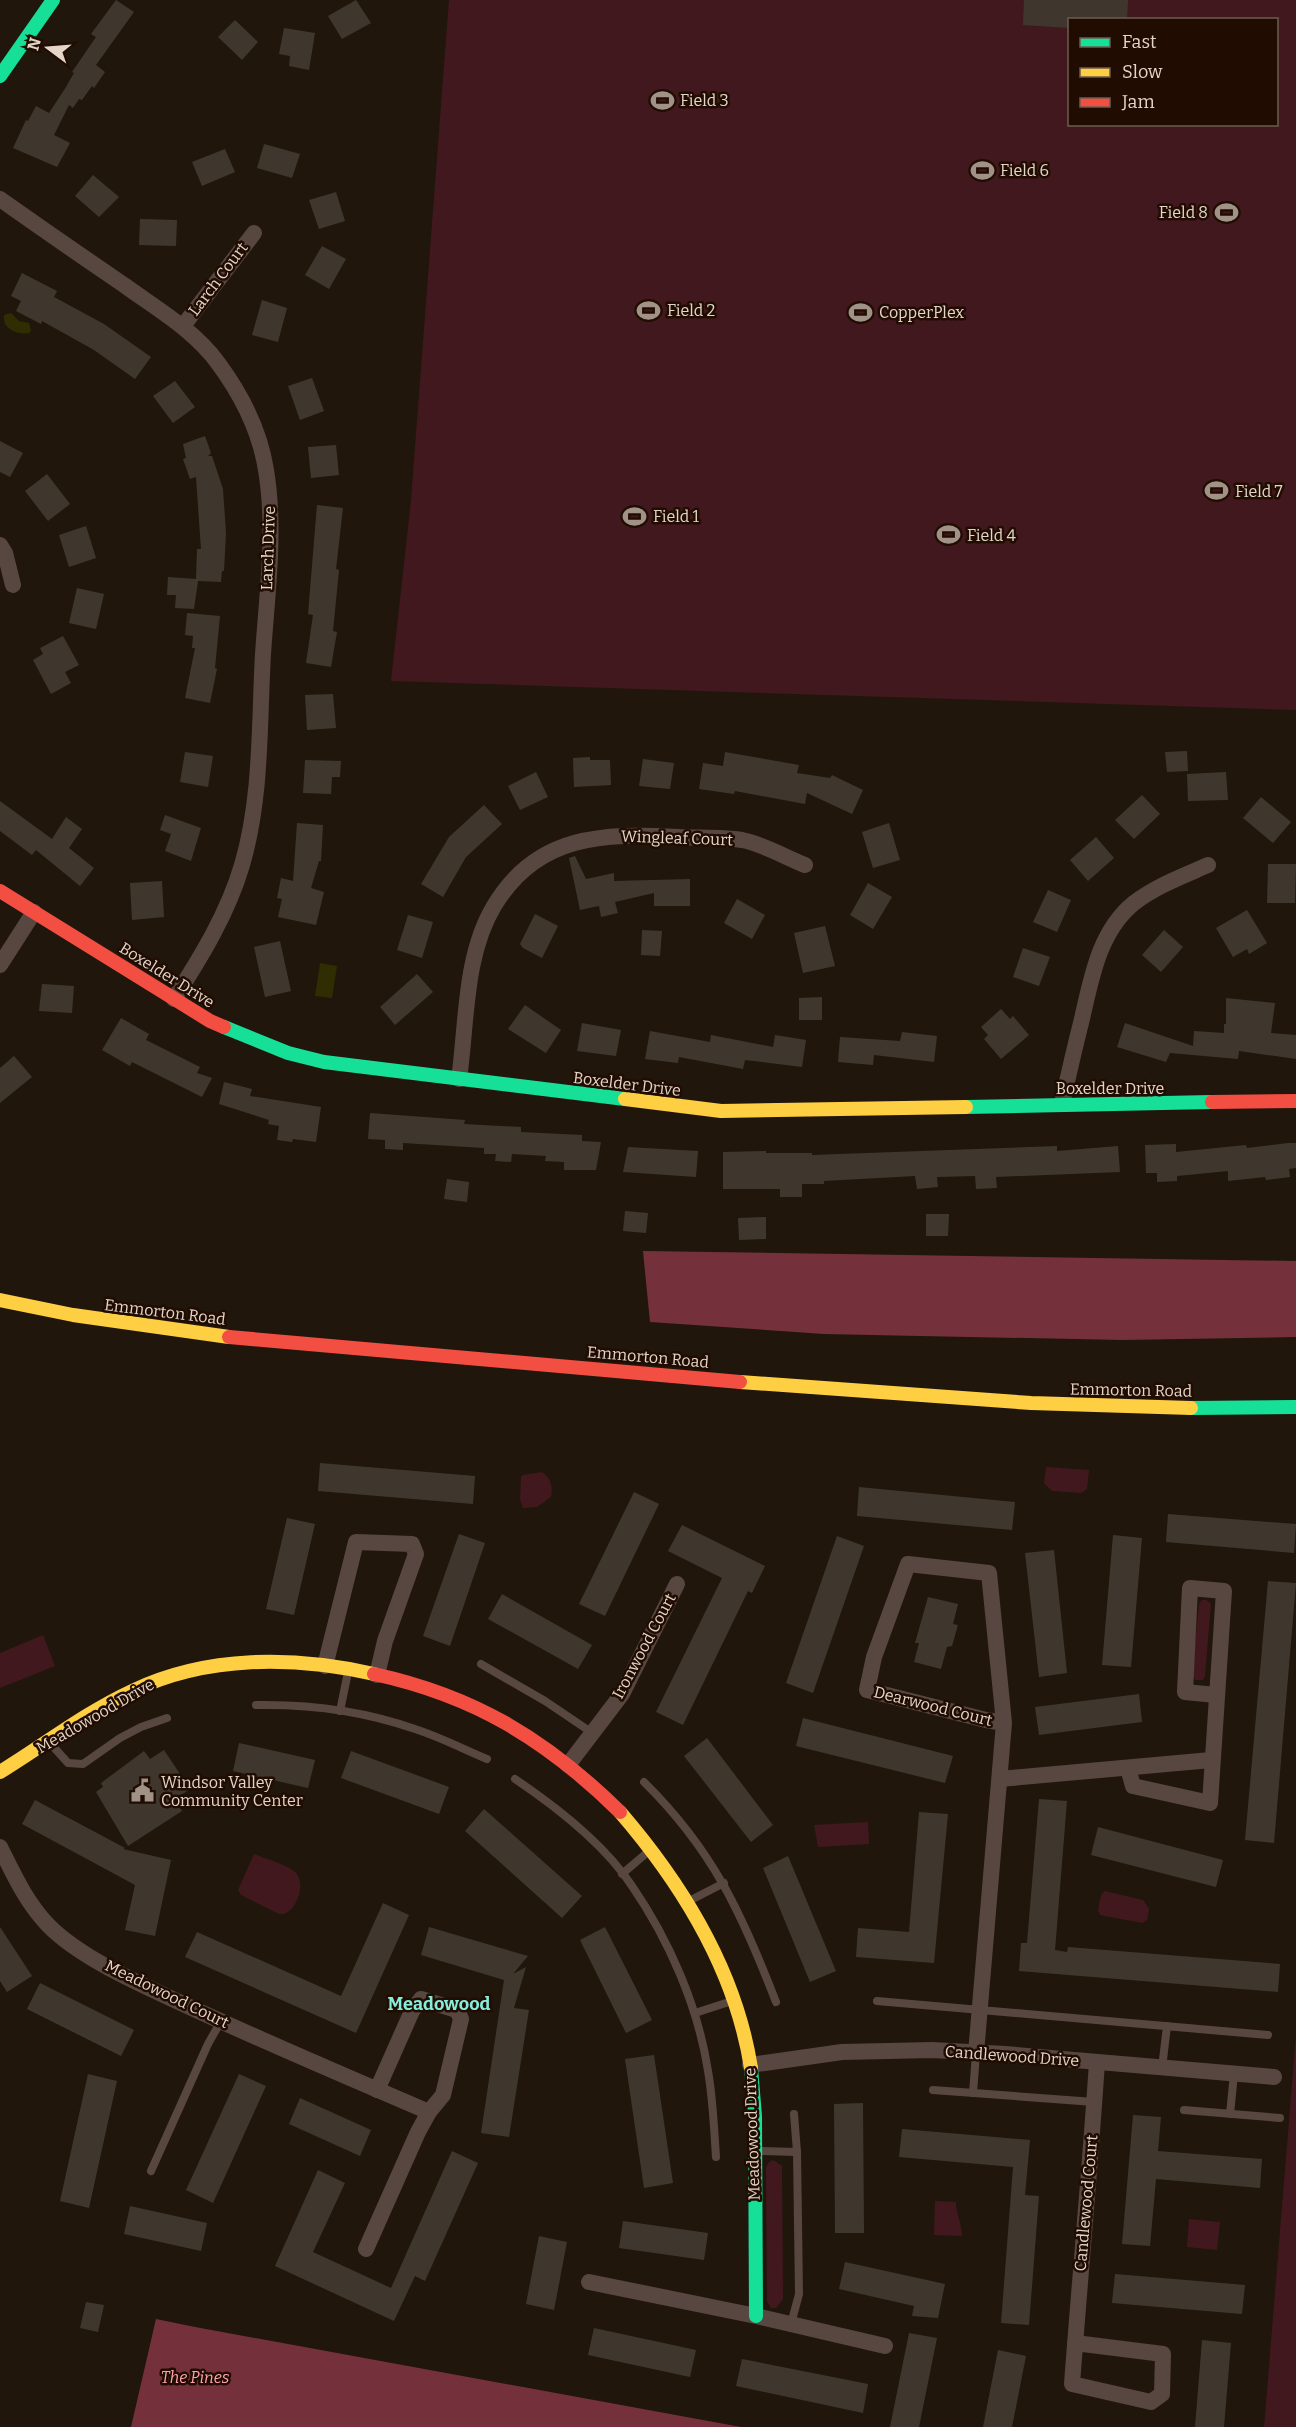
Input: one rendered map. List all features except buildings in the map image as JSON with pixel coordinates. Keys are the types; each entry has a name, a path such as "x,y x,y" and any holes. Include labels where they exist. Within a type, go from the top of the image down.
{"street":[{"path":"0,76 53,0"},
{"name":"Larch Drive","path":"0,199 183,326 217,362 240,397 255,430 266,468 270,503 253,815 242,866 228,902 205,950 174,999"},
{"name":"Larch Court","path":"183,326 254,233"},
{"path":"0,545 5,553 13,585"},
{"name":"Wingleaf Court","path":"459,1079 471,976 480,940 494,907 512,882 535,862 567,845 596,837 625,834 742,840 805,866"},
{"path":"1062,1104 1091,977 1100,951 1113,927 1134,904 1160,887 1208,865"},
{"name":"Boxelder Drive","path":"0,891 210,1021 288,1053 324,1062 722,1111 1296,1101"},
{"path":"0,965 34,912"},
{"name":"Emmorton Road","path":"0,1300 95,1319 268,1341 940,1398 1065,1406 1296,1407"},
{"path":"325,1666 356,1542 412,1544 416,1554 385,1641 377,1675"},
{"name":"Dearwood Court","path":"976,2053 1004,1723 989,1572 908,1564 874,1657 867,1690 1004,1723"},
{"name":"Ironwood Court","path":"568,1765 622,1694 677,1584"},
{"path":"1128,1768 1133,1786 1210,1803 1211,1760 1216,1695 1224,1591 1190,1588 1185,1692 1216,1695"},
{"name":"Meadowood Drive","path":"0,1772 130,1693 154,1681 176,1674 227,1664 257,1661 348,1669 448,1696 486,1712 523,1733 568,1765 621,1814 680,1889 708,1941 733,2001 750,2065 755,2151 756,2316"},
{"path":"1000,1779 1211,1760"},
{"name":"Meadowood Court","path":"0,1847 35,1910 65,1940 114,1969 220,2021 429,2112"},
{"path":"366,2249 429,2112 443,2095 461,2019 457,2010 421,1999 412,2011 377,2090"},
{"name":"Candlewood Drive","path":"750,2065 842,2052 932,2050 1274,2078"},
{"name":"Candlewood Court","path":"1075,2343 1163,2354 1162,2394 1151,2402 1072,2384 1075,2343 1097,2062"},
{"path":"589,2282 756,2316 885,2346"}],"lane":[{"path":"481,1664 546,1701 591,1732"},
{"path":"340,1711 348,1669"},
{"path":"255,1704 311,1706 377,1718 415,1728 487,1759"},
{"path":"48,1742 68,1763 83,1764 120,1738 141,1727 167,1718"},
{"path":"515,1779 541,1796 595,1844 632,1885 655,1925 677,1968 695,2013 708,2071 716,2157"},
{"path":"644,1782 682,1822 724,1883 750,1935 776,2002"},
{"path":"622,1874 650,1851"},
{"path":"687,1902 724,1883"},
{"path":"695,2013 733,2001"},
{"path":"877,2001 1268,2035"},
{"path":"151,2171 220,2021"},
{"path":"1162,2068 1167,2026"},
{"path":"973,2093 976,2053"},
{"path":"1230,2114 1234,2074"},
{"path":"933,2090 1094,2102"},
{"path":"1184,2110 1280,2118"},
{"path":"791,2324 799,2294 797,2152 794,2114"},
{"path":"755,2151 797,2152"}],"shaded area":[{"name":"CopperPlex","path":"449,0 1296,0 1296,710 391,681 411,500"},
{"path":"11,313 19,321 29,323 31,331 29,333 15,332 5,324 4,315"},
{"path":"320,963 337,966 332,998 315,996"},
{"path":"1046,1467 1089,1470 1087,1489 1081,1493 1052,1491 1044,1483"},
{"path":"542,1472 551,1483 551,1497 537,1507 523,1508 520,1499 521,1477"},
{"path":"1202,1600 1211,1604 1205,1676 1203,1680 1195,1680 1192,1675 1199,1604"},
{"path":"43,1635 55,1666 0,1688 0,1653"},
{"path":"868,1822 869,1844 818,1847 814,1825"},
{"path":"254,1854 285,1866 298,1876 300,1890 298,1897 295,1904 285,1913 279,1914 241,1895 238,1890"},
{"path":"1105,1891 1143,1900 1149,1909 1147,1920 1142,1923 1100,1915 1098,1910 1101,1895"},
{"path":"1296,2035 1296,2427 1264,2427 1293,2072"},
{"path":"773,2160 782,2166 783,2299 776,2308 771,2308 767,2301 766,2168"},
{"path":"935,2201 956,2202 962,2236 934,2235"},
{"path":"1189,2219 1220,2222 1217,2250 1187,2247"}],"green space":[{"path":"643,1251 1296,1261 1296,1337 1122,1340 824,1334 650,1322"},
{"name":"The Pines","path":"156,2319 195,2327 741,2427 131,2427"}],"traffic: fast":[{"path":"0,76 53,0"},
{"path":"224,1027 288,1053 324,1062 625,1099"},
{"path":"966,1107 1212,1102"},
{"path":"1191,1408 1296,1407"},
{"path":"751,2068 755,2116 756,2316"}],"traffic: slow":[{"path":"625,1099 721,1111 966,1107"},
{"path":"0,1300 73,1315 229,1337"},
{"path":"740,1382 1031,1403 1191,1408"},
{"path":"0,1772 81,1719 115,1700 161,1679 190,1671 220,1665 282,1662 344,1668 374,1674"},
{"path":"620,1812 665,1869 703,1931 733,1998 744,2032 751,2068"}],"traffic: jam":[{"path":"0,891 210,1021 224,1027"},
{"path":"1212,1102 1296,1101"},
{"path":"229,1337 740,1382"},
{"path":"374,1674 411,1683 445,1695 508,1724 565,1763 620,1812"}],"place":[{"name":"Field 3","path":"662,100"},
{"name":"Field 6","path":"982,170"},
{"name":"Field 8","path":"1226,212"},
{"name":"Field 2","path":"649,310"},
{"name":"CopperPlex","path":"861,312"},
{"name":"Field 7","path":"1217,491"},
{"name":"Field 1","path":"635,516"},
{"name":"Field 4","path":"949,535"},
{"name":"Windsor Valley Community Center","path":"143,1791"}],"district":[{"name":"Meadowood","path":"439,2004"}]}
